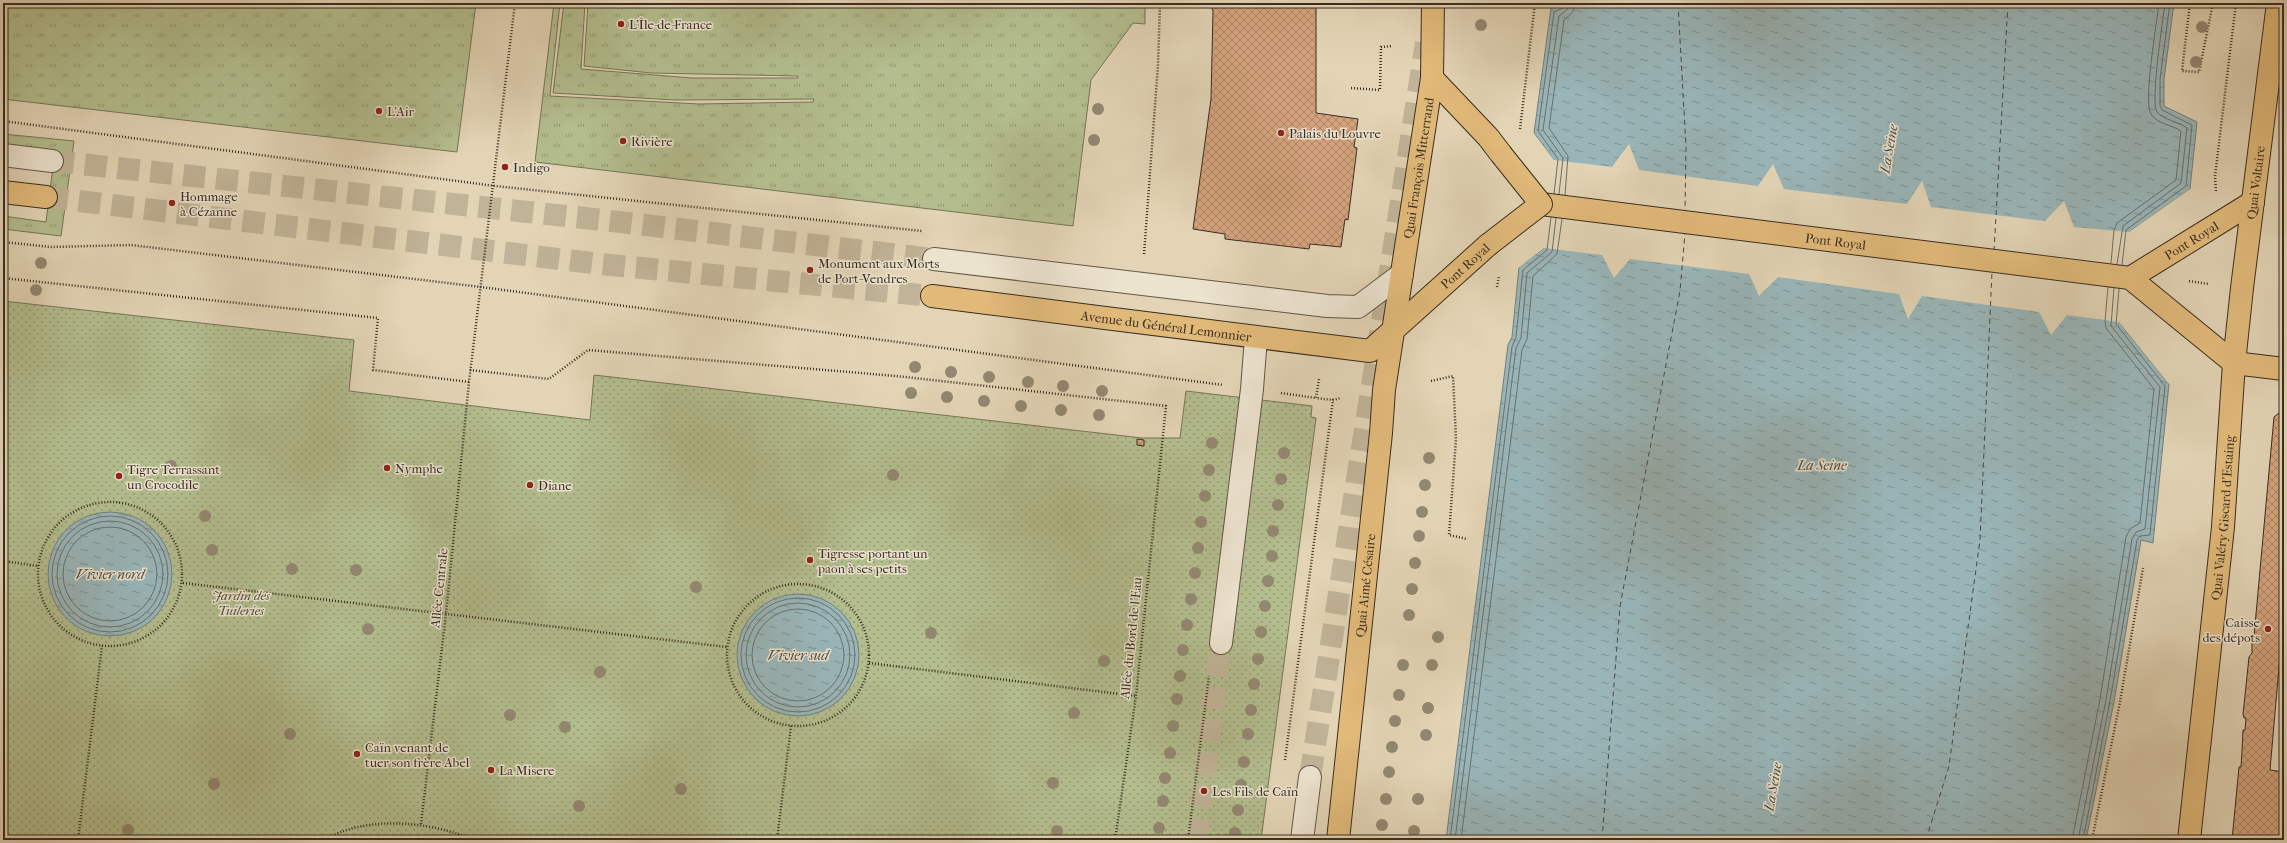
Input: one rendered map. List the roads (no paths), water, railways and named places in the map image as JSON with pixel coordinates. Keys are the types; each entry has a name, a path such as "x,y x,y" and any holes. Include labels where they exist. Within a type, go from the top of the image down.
{"main road":[{"name":"Quai François Mitterrand","path":"1393,332 1432,78 1433,3"},
{"name":"Quai Voltaire","path":"2234,363 2278,3"},
{"path":"1432,78 1488,137 1541,204"},
{"path":"3,192 46,197"},
{"name":"Pont Royal","path":"1393,332 1488,245 1541,204 2130,278 2253,202"},
{"path":"2130,278 2234,363 2284,369"},
{"name":"Avenue du Général Lemonnier","path":"932,296 1144,322 1256,338 1370,351 1393,332"},
{"name":"Quai Aimé Césaire","path":"1338,840 1380,441 1384,390 1393,332"},
{"name":"Quai Valéry Giscard d'Estaing","path":"2185,837 2224,527 2234,363"}],"lane":[{"path":"3,155 52,161"},
{"path":"934,259 1327,306 1358,307 1402,274"},
{"path":"1221,643 1252,389 1256,338"},
{"path":"1302,840 1310,777"}],"water":[{"name":"La Seine","path":"1563,3 2174,3 2164,79 2164,106 2197,122 2190,189 2129,232 2119,322 2169,384 2153,543 2141,540 2114,702 2086,840 1446,840 1508,345 1512,337 1519,267 1544,248 1554,160 1534,133 1551,8"},
{"name":"Vivier nord","path":"116,512 134,516 145,522 158,534 168,550 172,574 168,598 162,609 150,622 128,634 104,636 86,632 75,626 62,614 50,592 48,568 52,550 58,539 70,526 92,514"},
{"name":"Vivier sud","path":"798,594 821,599 841,612 854,632 859,655 854,678 841,698 821,711 798,716 775,711 755,698 742,678 737,655 742,632 755,612 775,599"}],"tunnel":[{"path":"1310,777 1426,43"},
{"path":"52,161 603,220 934,259"},
{"path":"46,197 600,264 932,296"},
{"path":"1197,840 1221,643"}],"place":[{"name":"L'Île-de-France","path":"621,24"},
{"name":"L'Air","path":"379,111"},
{"name":"Palais du Louvre","path":"1281,133"},
{"name":"Rivière","path":"623,141"},
{"name":"Indigo","path":"505,167"},
{"name":"Hommage à Cézanne","path":"172,203"},
{"name":"Monument aux Morts de Port-Vendres","path":"810,270"},
{"name":"Nymphe","path":"387,468"},
{"name":"Tigre Terrassant un Crocodile","path":"119,476"},
{"name":"Diane","path":"530,485"},
{"name":"Tigresse portant un paon à ses petits","path":"810,560"},
{"name":"Caisse des dépots","path":"2268,629"},
{"name":"Caïn venant de tuer son frère Abel","path":"357,754"},
{"name":"La Misere","path":"491,770"},
{"name":"Les Fils de Caïn","path":"1204,791"}],"park label":[{"name":"Jardin des Tuileries","path":"241,602"}]}
